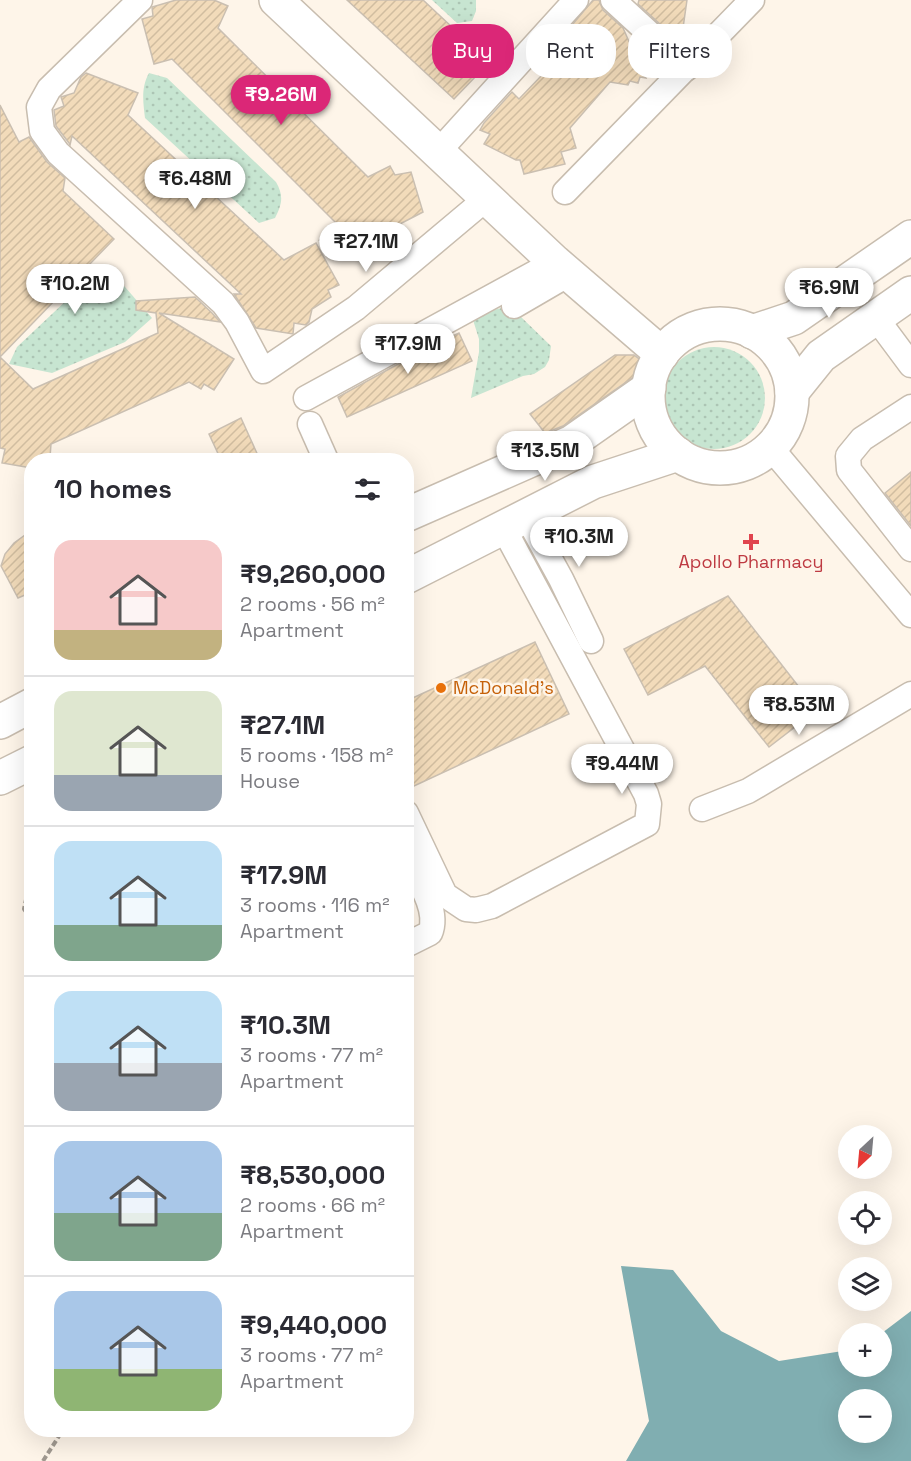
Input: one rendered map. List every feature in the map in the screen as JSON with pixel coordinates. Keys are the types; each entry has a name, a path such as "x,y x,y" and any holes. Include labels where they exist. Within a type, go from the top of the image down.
{"street":[{"path":"140,0 49,89 39,107 42,131 58,153 223,303 237,322 263,371 356,308 487,198"},
{"path":"276,0 562,268 662,354"},
{"path":"438,152 576,0"},
{"path":"613,0 639,24"},
{"path":"729,24 752,0"},
{"path":"565,192 677,78"},
{"path":"752,332 794,318 911,237"},
{"path":"514,306 562,268"},
{"path":"306,398 562,268"},
{"path":"792,392 821,356 911,293"},
{"path":"876,318 911,365"},
{"path":"728,325 752,332 772,346 788,373 792,392 791,410 785,428 771,448 750,462 725,468 700,465 678,454 669,446 655,425 648,401 656,364 662,354 680,336 703,326 728,325"},
{"path":"414,511 572,442 649,388"},
{"path":"911,407 862,439 848,456 849,470 911,549"},
{"path":"310,424 323,453"},
{"path":"771,448 911,615"},
{"path":"414,573 593,482 678,454"},
{"path":"515,523 561,579 591,641"},
{"path":"414,829 446,895 459,906 476,910 492,906 647,824 649,804 646,794 515,523"},
{"path":"702,809 748,791 911,694"},
{"path":"0,722 24,709"},
{"path":"0,778 24,766"},
{"path":"414,873 432,908 434,918 430,933 414,941"}],"path":[{"path":"43,1461 58,1437"}],"green space":[{"path":"432,0 476,0 476,11 472,21 457,23"},
{"path":"149,73 167,78 276,182 281,200 275,218 259,223 145,118 143,100"},
{"path":"105,264 152,318 125,342 52,373 9,364 17,347"},
{"path":"507,307 521,317 551,346 549,360 545,367 534,374 523,376 471,398 479,352 479,339 473,320"},
{"path":"714,347 733,351 750,362 761,379 765,398 761,417 750,434 733,445 714,449 695,445 678,434 667,417 663,398 667,379 678,362 695,351"}],"water":[{"path":"621,1266 673,1270 721,1331 779,1361 838,1352 838,1377 892,1377 892,1325 911,1311 911,1461 626,1461 649,1421"}],"building":[{"path":"176,0 214,0 228,6 218,28 368,177 390,166 395,175 411,172 423,212 394,227 390,244 376,241 374,252 320,240 342,229 172,59 154,64 142,19 153,16 152,7"},
{"path":"347,0 423,0 449,24 432,24 432,78 474,78 454,99"},
{"path":"593,0 599,0 603,10 623,28 628,39 628,78 640,78 638,83 630,81 628,85 610,82 570,128 576,148 561,152 565,164 524,174 520,160 484,144 490,134 480,130 512,92 519,99 539,78 616,78 616,24 573,24"},
{"path":"639,0 687,0 684,24 660,24 638,4"},
{"path":"86,73 138,93 128,115 284,260 316,243 339,285 328,290 331,297 312,309 306,325 294,323 293,334 256,328 234,294 241,294 72,136 70,145 56,126 54,110 64,106 61,97 74,93 81,77"},
{"path":"0,105 19,142 29,137 47,162 65,178 63,191 114,239 0,357"},
{"path":"195,297 220,322 159,313 234,359 214,390 204,384 201,389 189,382 51,444 50,453 24,453 24,467 2,463 5,449 0,448 0,357 33,389 158,333 156,313 136,310 136,301"},
{"path":"459,333 472,361 347,417 338,397"},
{"path":"615,355 634,355 643,362 642,371 563,426 545,433 530,414"},
{"path":"241,418 257,453 218,453 209,434"},
{"path":"911,472 911,526 885,493"},
{"path":"24,536 24,595 18,598 1,566 5,554"},
{"path":"728,596 817,710 769,747 705,666 648,695 624,649"},
{"path":"535,642 569,714 414,786 414,697"}],"place":[{"name":"Apollo Pharmacy","path":"751,542"},
{"name":"McDonald's","path":"441,688"}]}
